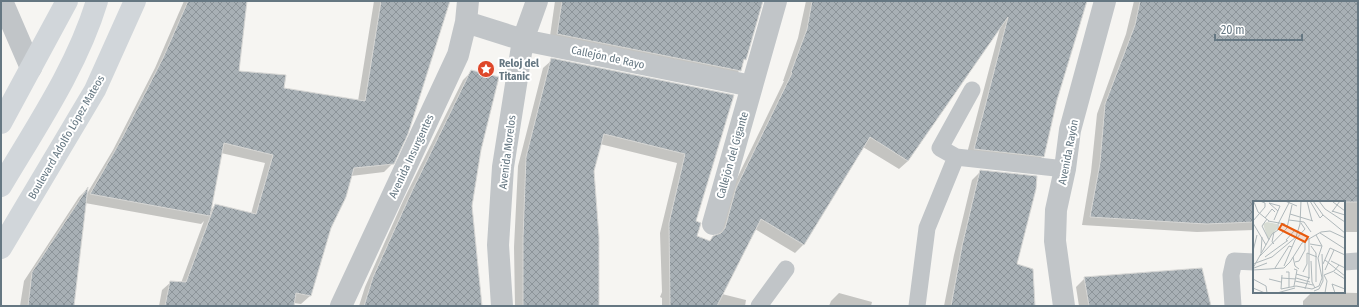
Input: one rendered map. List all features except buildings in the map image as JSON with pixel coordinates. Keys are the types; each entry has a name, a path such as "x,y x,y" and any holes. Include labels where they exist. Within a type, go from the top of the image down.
{"main road":[{"path":"1,123 68,1"},
{"path":"1,186 58,90 91,23 97,1"},
{"name":"Boulevard Adolfo López Mateos","path":"1,248 95,90 135,1"}],"street":[{"path":"2,1 31,68"},
{"name":"Avenida Morelos","path":"502,306 498,245 503,167 523,40 537,1"},
{"name":"Callejón del Gigante","path":"713,224 776,1"},
{"name":"Avenida Rayón","path":"1064,306 1055,241 1056,210 1065,169 1070,130 1105,1"},
{"name":"Callejón de Rayo","path":"467,12 523,40 752,86"},
{"name":"Avenida Insurgentes","path":"341,306 458,55 467,12"}],"lane":[{"path":"972,90 940,148 956,156 1065,169"},
{"path":"917,306 927,228 956,156"},
{"path":"1233,306 1231,275 1234,261 1253,262"},
{"path":"1345,262 1358,261"},
{"path":"758,306 786,269"}],"place":[{"name":"Reloj del Titanic","path":"486,69"}]}
